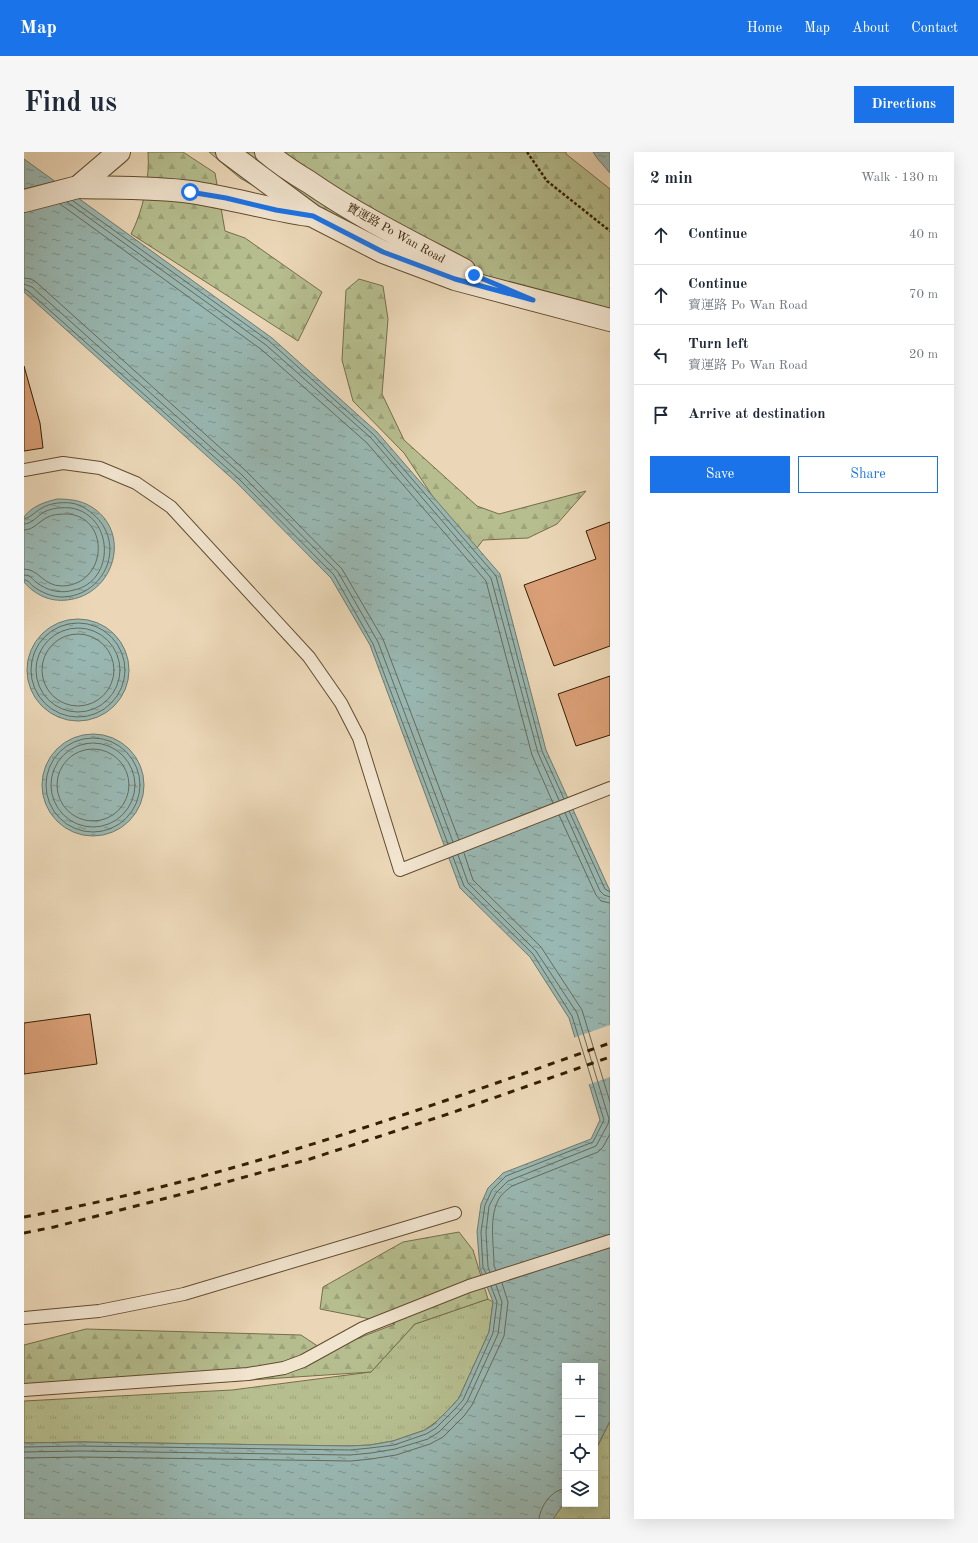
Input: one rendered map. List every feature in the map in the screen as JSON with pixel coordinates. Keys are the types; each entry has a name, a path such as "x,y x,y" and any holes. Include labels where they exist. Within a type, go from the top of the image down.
{"street":[{"path":"78,187 119,152"},
{"name":"寶運路 Po Wan Road","path":"227,152 313,216 383,252 455,279 610,320"},
{"name":"寶運路 Po Wan Road","path":"266,152 275,160 327,194 377,224 474,275 533,300"},
{"path":"24,201 78,187 135,188 190,192 313,216"}],"lane":[{"path":"24,470 63,463 100,468 136,482 171,507 309,657 341,703 359,738 400,870 610,788"},
{"path":"24,1318 100,1311 184,1294 455,1213"},
{"path":"24,1390 248,1374 284,1368 303,1361 363,1328 469,1286 610,1241"}],"path":[{"path":"527,152 547,182 610,231"}],"green space":[{"path":"148,152 183,152 215,173 225,231 245,238 322,292 298,341 131,234 139,215 145,194 148,173"},
{"path":"209,152 566,152 566,154 610,189 610,309 355,244 240,178"},
{"path":"359,279 383,286 388,319 382,394 404,440 477,506 499,514 586,491 557,524 528,538 483,540 474,552 445,515 404,453 353,401 342,360 346,290"},
{"path":"459,1232 473,1250 488,1299 415,1324 371,1372 24,1395 24,1345 86,1329 301,1335 325,1351 395,1324 320,1309 323,1287 403,1242"},
{"path":"488,1299 493,1302 489,1332 459,1398 441,1418 425,1430 393,1441 370,1445 350,1446 79,1442 24,1443 24,1401 232,1390 371,1372 415,1324"},
{"path":"610,1421 610,1519 553,1519 562,1506 598,1507 598,1445"}],"water":[{"path":"593,152 610,152 610,173 597,158"},
{"path":"24,159 272,338 377,432 500,574 546,750 610,891 610,1421 598,1445 598,1363 562,1363 562,1506 553,1519 24,1519 24,1443 79,1442 350,1446 370,1445 393,1441 425,1430 433,1425 459,1398 489,1332 493,1302 480,1269 477,1232 481,1204 488,1188 503,1173 591,1139 600,1120 569,1018 530,957 460,888 370,645 331,578 236,482 24,292"},
{"path":"57,499 74,500 90,506 103,517 111,531 114,545 113,560 107,575 97,587 84,596 67,600 55,600 43,597 33,591 24,582 24,517 35,507"},
{"path":"78,619 97,623 114,634 125,651 129,670 125,689 114,706 97,717 78,721 59,717 42,706 31,689 27,670 31,651 42,634 59,623"},
{"path":"93,734 112,738 129,749 140,766 144,785 140,804 129,821 112,832 93,836 74,832 57,821 46,804 42,785 46,766 57,749 74,738"}],"pier":[{"path":"610,1025 610,1077 587,1085 573,1038"}],"building":[{"path":"24,366 40,423 43,448 24,451"},
{"path":"610,522 610,646 554,666 524,585 596,559 586,531"},
{"path":"610,676 610,735 576,746 558,694"},
{"path":"90,1014 97,1064 24,1074 24,1023"}],"railway":[{"path":"24,1217 99,1202 247,1164 320,1142 466,1094 610,1043"},
{"path":"24,1233 54,1227 194,1191 310,1159 448,1114 610,1057"}],"route":[{"path":"190,192 313,216 383,252 455,279 533,300 474,275"}]}
